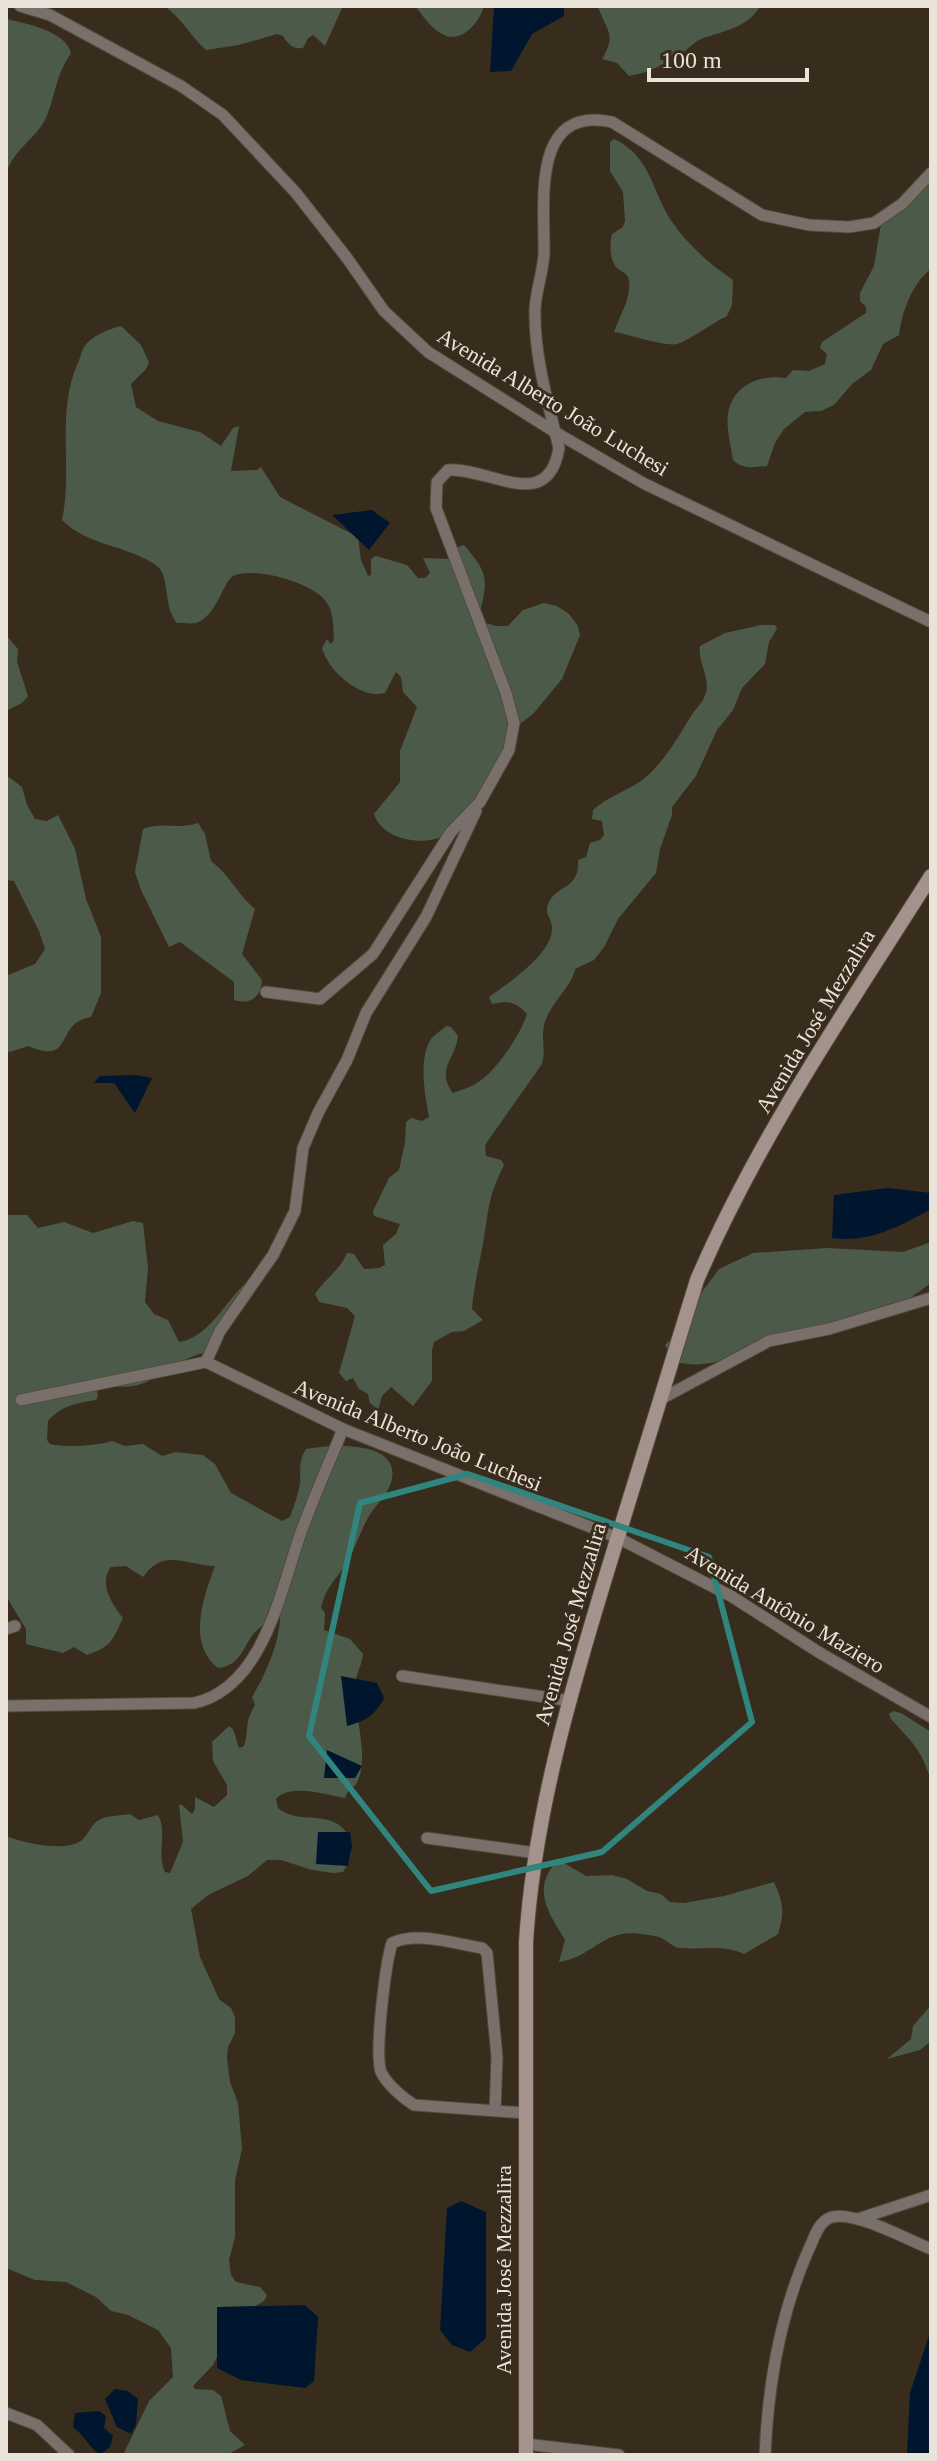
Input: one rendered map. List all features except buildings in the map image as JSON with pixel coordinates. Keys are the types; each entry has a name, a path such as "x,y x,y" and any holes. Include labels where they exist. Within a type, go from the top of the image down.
{"main road":[{"name":"Avenida José Mezzalira","path":"526,2449 526,1942 529,1890 555,1758 697,1280 716,1237 822,1042 931,876"}],"street":[{"name":"Avenida Alberto João Luchesi","path":"20,6 50,15 123,54 181,86 223,115 296,193 384,311 428,352 643,483 931,622"},
{"path":"21,1400 206,1362 220,1331 273,1255 295,1211 303,1148 318,1113 347,1060 374,999 426,917 480,802 509,750 514,723 506,693 436,508 437,482 448,470 464,469 514,485 530,485 542,481 557,461 559,448 536,351 535,305 544,257 545,170 554,143 571,124 593,118 612,122 762,215 809,225 849,227 874,223 902,204 931,173"},
{"path":"266,992 320,999 373,954 451,832 480,802"},
{"path":"661,1399 769,1341 829,1329 931,1298"},
{"name":"Avenida Alberto João Luchesi","path":"206,1362 343,1429 618,1538"},
{"path":"6,1706 194,1703 214,1697 228,1687 251,1662 271,1622 303,1526 343,1429"},
{"name":"Avenida Antônio Maziero","path":"618,1538 731,1596 820,1653 931,1717"},
{"path":"402,1676 571,1701"},
{"path":"427,1838 536,1853"},
{"path":"495,2111 497,2057 487,1953 482,1948 416,1938 402,1938 392,1943 381,2018 379,2064 382,2075 414,2105 495,2111 524,2113"},
{"path":"858,2219 931,2195"},
{"path":"765,2455 773,2373 793,2286 820,2225 831,2217 858,2219 931,2249"},
{"path":"6,2413 37,2425 69,2455"},
{"path":"526,2449 619,2455"}],"highlighted area":[{"path":"468,1474 709,1557 752,1722 602,1852 431,1891 309,1736 360,1503"}],"green space":[{"path":"164,6 343,6 325,46 313,35 303,48 296,48 277,34 206,50"},
{"path":"415,6 484,6 469,30 449,37 427,22"},
{"path":"598,6 760,6 742,24 698,40 656,68 629,76 617,63 602,59 610,37"},
{"path":"6,19 53,34 68,45 71,53 46,118 14,157 6,174"},
{"path":"614,139 626,146 643,164 670,219 684,237 733,280 732,305 727,316 677,344 614,332 627,300 629,281 616,267 611,251 612,234 623,227 625,221 623,192 610,171 610,142"},
{"path":"931,179 931,269 918,282 909,299 899,335 883,344 871,370 852,384 834,405 821,411 805,412 784,429 767,466 749,467 737,463 733,460 728,426 728,415 735,396 757,380 786,378 793,370 809,371 825,364 827,354 820,348 822,342 866,313 860,293 874,266 881,224"},
{"path":"121,326 141,345 149,362 131,384 136,407 158,421 200,432 221,446 233,428 239,426 231,471 257,470 261,467 280,497 358,537 361,560 368,576 371,575 371,559 376,556 407,565 418,578 425,578 430,573 423,558 451,559 458,547 464,545 481,567 485,581 477,633 486,623 508,626 523,610 544,603 557,606 569,614 578,626 580,635 562,679 533,714 516,727 491,783 441,837 423,841 403,838 393,835 378,823 374,814 400,782 400,751 417,707 403,692 401,677 396,672 385,693 376,694 356,688 331,666 322,648 327,639 331,644 334,640 333,621 331,611 321,596 285,578 245,573 231,578 204,619 196,623 177,623 170,609 164,577 157,566 83,535 62,520 67,403 71,384 87,343"},
{"path":"775,625 777,629 769,642 765,664 742,688 733,710 717,730 696,776 672,807 656,873 618,919 594,960 575,969 547,1017 543,1030 542,1064 485,1145 486,1156 501,1160 504,1165 490,1201 473,1300 472,1309 483,1320 434,1342 432,1381 413,1406 391,1387 382,1396 378,1410 353,1378 346,1381 339,1373 355,1316 347,1308 319,1302 315,1294 347,1253 354,1254 364,1269 385,1265 383,1245 396,1234 400,1224 374,1216 373,1211 389,1178 399,1170 406,1122 411,1118 422,1121 429,1117 424,1088 427,1047 431,1039 446,1026 451,1027 458,1036 446,1070 448,1085 453,1093 477,1083 499,1062 527,1014 511,1003 492,1004 489,997 528,967 545,948 552,928 548,904 575,877 578,860 586,857 590,843 604,835 602,821 592,819 593,810 649,774 669,751 703,701 707,683 700,646 725,633"},
{"path":"6,635 18,649 17,662 28,696 22,703 6,711"},
{"path":"6,775 22,787 35,819 47,821 58,815 75,849 86,899 101,937 101,993 91,1017 72,1027 53,1051 28,1046 6,1051 6,976 35,964 45,949 14,881 6,880"},
{"path":"198,823 205,834 211,861 255,909 242,954 262,980 257,995 250,1000 234,1000 234,982 180,942 169,947 135,872 143,829"},
{"path":"6,1215 27,1215 38,1228 64,1222 93,1233 133,1221 143,1223 148,1268 145,1302 154,1314 168,1320 179,1342 201,1332 256,1275 204,1353 141,1384 103,1389 97,1391 96,1400 64,1409 48,1421 47,1440 50,1444 81,1446 112,1441 125,1446 143,1444 162,1456 176,1452 203,1455 215,1464 231,1493 282,1521 290,1517 294,1505 306,1449 330,1446 360,1448 385,1457 391,1466 392,1479 388,1489 369,1516 348,1560 326,1593 321,1608 325,1613 324,1630 350,1639 363,1654 355,1685 362,1750 360,1775 345,1798 299,1791 282,1794 276,1799 278,1808 284,1812 328,1820 343,1828 351,1849 347,1865 343,1872 333,1873 281,1860 267,1860 248,1876 208,1895 191,1909 200,1957 219,1999 231,2008 235,2017 235,2033 228,2047 227,2058 230,2082 238,2103 242,2149 235,2180 235,2237 229,2260 231,2275 236,2282 260,2287 267,2295 264,2301 238,2316 213,2365 193,2386 195,2389 213,2390 221,2396 230,2431 245,2445 227,2455 123,2455 149,2401 173,2377 171,2348 158,2330 128,2315 111,2311 96,2297 66,2282 35,2280 6,2268 6,1836 33,1844 65,1846 82,1840 102,1818 130,1814 139,1820 158,1815 162,1829 163,1865 165,1872 170,1873 183,1842 179,1805 192,1814 195,1797 214,1807 227,1795 227,1785 213,1761 212,1742 229,1726 233,1729 239,1748 244,1746 249,1717 255,1705 252,1697 275,1648 280,1616 275,1611 267,1612 271,1619 255,1632 237,1659 218,1668 208,1658 200,1633 206,1591 215,1566 168,1560 151,1568 143,1577 126,1566 111,1567 106,1586 123,1618 102,1649 87,1655 74,1647 63,1653 26,1644 26,1629 6,1596"},
{"path":"931,1242 931,1283 869,1319 789,1331 705,1364 674,1362 665,1345 679,1331 698,1297 719,1269 753,1253 827,1248 903,1252"},
{"path":"893,1711 931,1732 931,1781 920,1754 891,1719 889,1714"},
{"path":"555,1863 564,1863 586,1876 612,1875 627,1879 647,1891 661,1894 670,1902 684,1903 724,1896 774,1882 782,1907 782,1920 778,1934 744,1954 720,1948 678,1948 659,1937 626,1933 613,1936 577,1957 559,1962 565,1940 549,1911 544,1893 548,1873"},
{"path":"931,2005 931,2041 920,2050 887,2059 911,2039 913,2026"}],"water":[{"path":"494,6 564,6 564,16 532,34 511,71 490,72"},
{"path":"372,510 390,523 369,550 332,515"},
{"path":"100,1076 152,1078 135,1113 114,1083 94,1083"},
{"path":"888,1188 931,1193 931,1209 871,1236 832,1238 834,1195"},
{"path":"341,1676 377,1683 384,1698 369,1716 347,1726"},
{"path":"327,1750 362,1766 355,1778 324,1778"},
{"path":"318,1832 350,1832 352,1846 348,1866 316,1864"},
{"path":"461,2201 486,2212 486,2338 470,2352 452,2345 440,2330 447,2208"},
{"path":"305,2305 318,2317 314,2381 305,2388 241,2380 217,2368 217,2307"},
{"path":"931,2330 931,2455 907,2455 910,2393"},
{"path":"115,2389 128,2391 138,2399 136,2425 131,2434 117,2427 105,2399"},
{"path":"99,2411 106,2416 104,2428 113,2436 110,2447 100,2455 73,2427 75,2413"}]}
